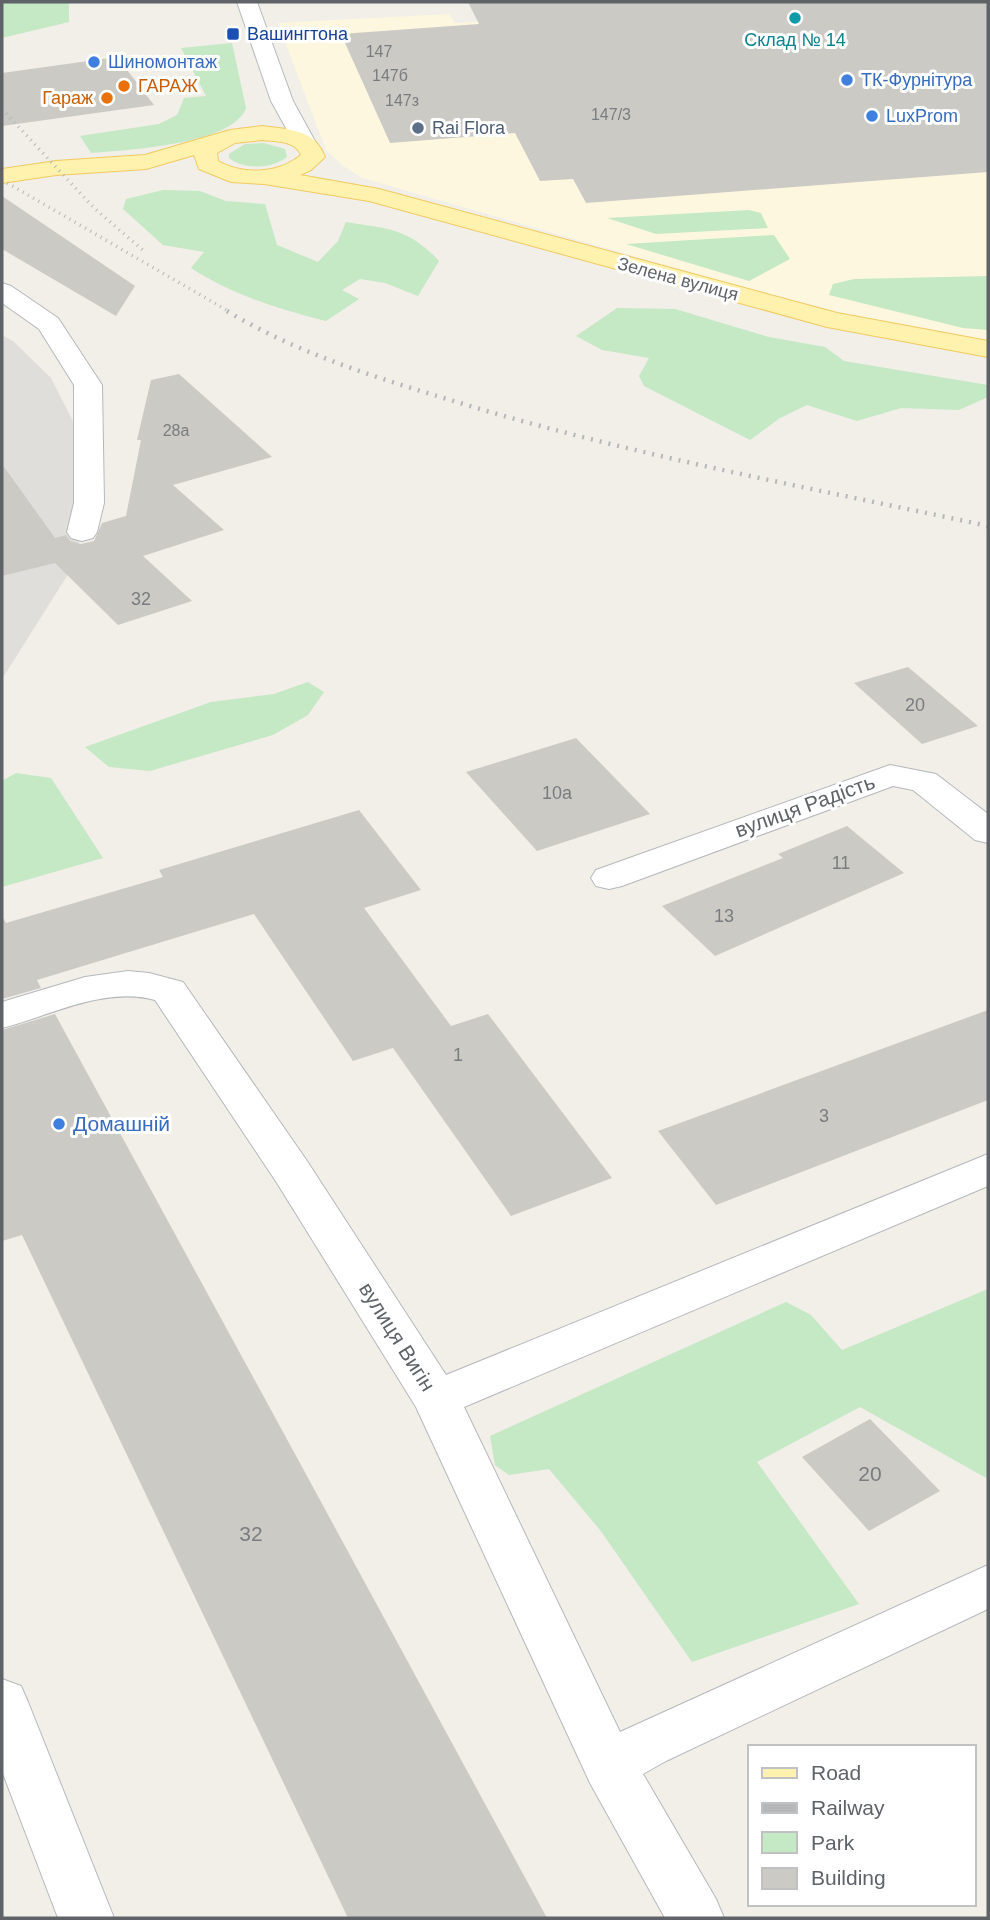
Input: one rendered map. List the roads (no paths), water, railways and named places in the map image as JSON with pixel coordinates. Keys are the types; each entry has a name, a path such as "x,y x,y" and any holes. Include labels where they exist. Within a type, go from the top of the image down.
{"main road":[{"path":"2,176 56,168 146,162 260,176 294,170 309,150 279,134 242,135 146,162"},
{"path":"217,171 207,164 204,156 206,150 219,141"},
{"name":"Зелена вулиця","path":"309,150 333,172 371,194"},
{"name":"Зелена вулиця","path":"260,176 371,194 836,321 988,349"}],"street":[{"path":"247,2 282,101 309,150"},
{"path":"242,135 265,119 282,101"},
{"path":"2,291 49,324 89,385 89,503 82,532"},
{"name":"вулиця Радість","path":"609,878 890,775 924,781 988,832"},
{"name":"вулиця Вигін","path":"2,1016 99,987 137,984 154,985 169,991 292,1172 436,1399 988,1168"},
{"path":"436,1399 609,1766 696,1918"},
{"path":"609,1766 647,1744 988,1586"},
{"path":"2,1702 86,1918"}],"railway":[{"path":"2,109 94,208 145,252"},
{"path":"2,180 230,312"},
{"path":"227,311 279,339 334,362 514,419 648,453 988,526"}],"place":[{"name":"Склад № 14","path":"795,18"},
{"name":"Вашингтона","path":"233,34"},
{"name":"Шиномонтаж","path":"94,62"},
{"name":"ТК-Фурнітура","path":"847,80"},
{"name":"ГАРАЖ","path":"124,86"},
{"name":"Гараж","path":"107,98"},
{"name":"LuxProm","path":"872,116"},
{"name":"Rai Flora","path":"418,128"},
{"name":"Домашній","path":"59,1124"}]}
